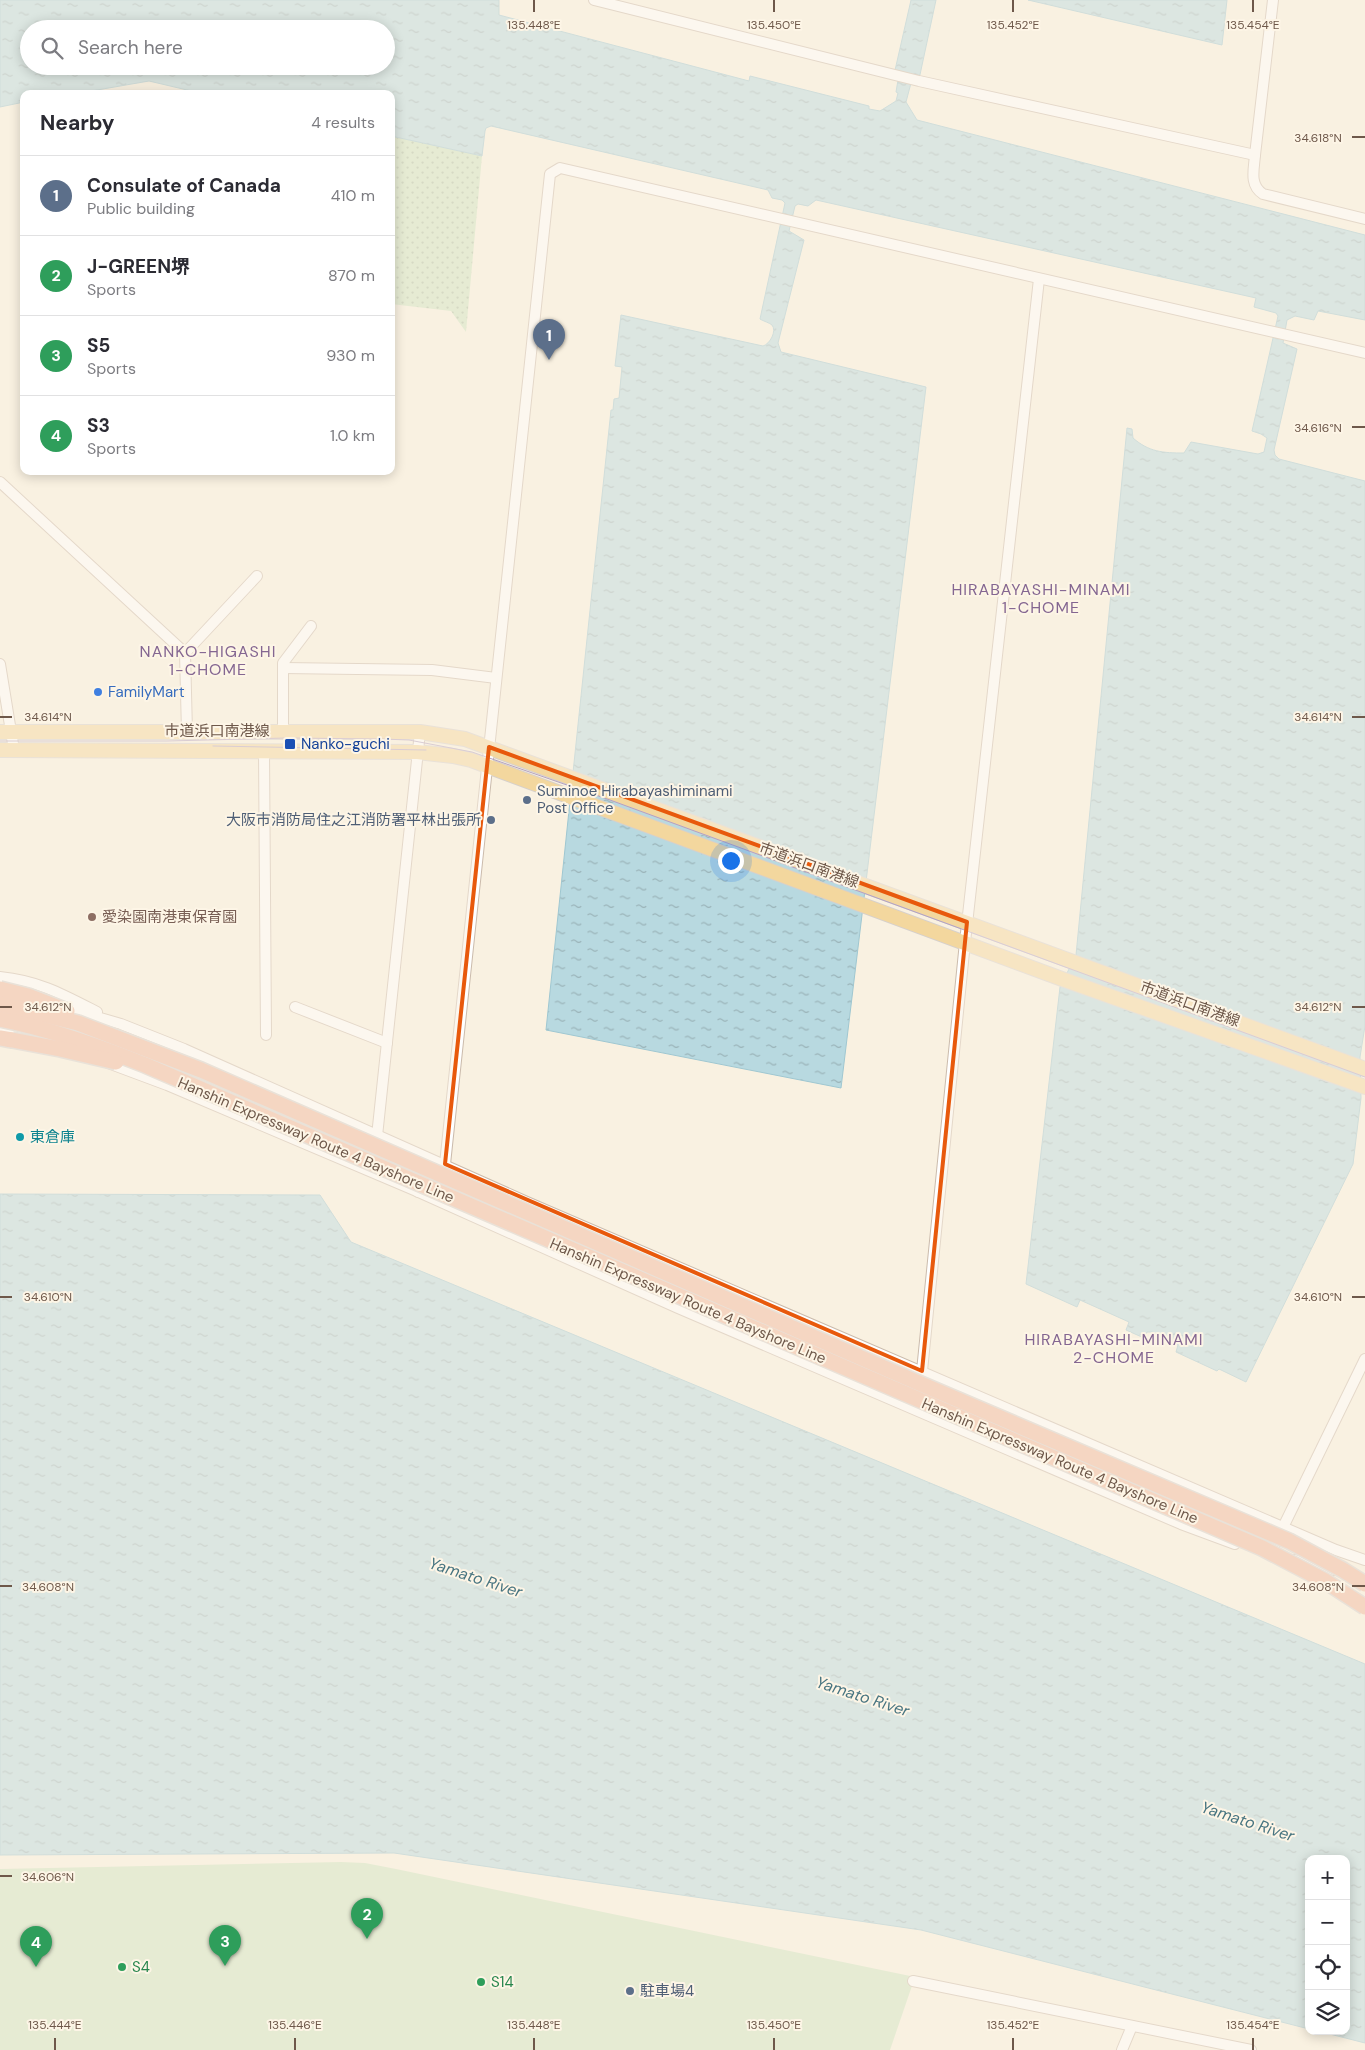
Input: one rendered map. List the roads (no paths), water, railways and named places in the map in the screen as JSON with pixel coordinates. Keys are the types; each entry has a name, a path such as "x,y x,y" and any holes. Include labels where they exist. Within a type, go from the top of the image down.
{"highway":[{"path":"0,989 28,996 94,1021 201,1070"},
{"name":"Hanshin Expressway Route 4 Bayshore Line","path":"0,1004 78,1023 201,1070 921,1384 1257,1527 1316,1555 1365,1584"},
{"name":"Hanshin Expressway Route 4 Bayshore Line","path":"0,1019 35,1026 81,1040 145,1065 1262,1548 1325,1581 1365,1607"},
{"path":"0,1038 60,1049 126,1065 212,1094"}],"main road":[{"name":"市道浜口南港線","path":"6,732 420,732 450,736 489,747 1364,1069"},
{"name":"市道浜口南港線","path":"7,750 417,752 453,756 487,765 1062,979 1365,1086"}],"street":[{"path":"594,0 890,74 1255,155"},
{"path":"1273,0 1255,155 1254,182 1258,191 1263,194 1365,219"},
{"path":"418,1192 445,1164 550,174 560,168 1365,353"},
{"path":"908,1406 922,1371 967,922 1039,279"},
{"path":"0,482 185,653"},
{"path":"187,732 185,653 257,576"},
{"path":"283,731 283,663 311,626"},
{"path":"0,664 7,750"},
{"path":"283,668 432,670 496,678"},
{"path":"377,1136 420,732"},
{"path":"264,751 266,1035"},
{"path":"0,977 34,982 52,989 121,1024 445,1164 553,1214 1282,1527 1365,1560"},
{"path":"0,994 62,1007 121,1024"},
{"path":"295,1007 387,1043"},
{"path":"0,1030 30,1036 79,1052 167,1085 254,1121 678,1308 1181,1524 1270,1554 1365,1578"},
{"path":"0,1043 79,1059 194,1102 254,1121"},
{"path":"1270,1554 1365,1359"},
{"path":"913,1981 1251,2050"},
{"path":"1122,2050 1132,2026"}],"water":[{"path":"0,0 499,0 499,15 749,81 750,76 869,106 869,109 880,111 896,101 898,80 893,79 911,0 936,0 918,84 911,83 906,102 917,120 1365,235 1365,320 1318,311 1314,320 1295,316 1287,320 1283,343 1297,349 1274,450 1275,455 1279,459 1365,481 1365,1026 1360,1057 1361,1098 1353,1164 1246,1382 1176,1352 1178,1345 1152,1332 1147,1332 1144,1338 1126,1330 1129,1322 1080,1300 1077,1307 1026,1284 1060,987 1076,955 1127,428 1132,429 1133,438 1139,443 1163,452 1184,453 1191,442 1258,454 1264,452 1267,438 1252,431 1278,316 1276,313 1254,307 1256,298 816,200 808,206 798,204 795,206 789,231 804,240 778,343 781,352 926,387 841,1088 546,1030 611,410 613,410 614,399 619,398 622,367 615,366 621,315 763,346 766,345 774,331 771,324 760,319 785,203 782,200 772,198 768,190 491,126 486,128 485,131 482,156 395,137 395,90 187,90 149,81 97,90 20,90 20,103 0,107"},
{"path":"1028,0 1227,0 1222,45"},
{"name":"Yamato River","path":"0,1194 320,1195 351,1242 1365,1664 1365,2043 1334,2035 1350,2035 1350,1855 1305,1855 1305,2028 921,1930 394,1853 0,1855"}],"tram line":[{"path":"0,741 382,739 409,740 472,752 610,800 1365,1077"},
{"path":"213,746 426,750"}],"place":[{"name":"Consulate of Canada","path":"549,360"},
{"name":"FamilyMart","path":"98,692"},
{"name":"Nanko-guchi","path":"290,744"},
{"name":"Suminoe Hirabayashiminami Post Office","path":"527,800"},
{"name":"大阪市消防局住之江消防署平林出張所","path":"491,820"},
{"name":"愛染園南港東保育園","path":"92,917"},
{"name":"東倉庫","path":"20,1137"},
{"name":"J-GREEN堺","path":"367,1939"},
{"name":"S5","path":"225,1966"},
{"name":"S3","path":"36,1967"},
{"name":"S4","path":"122,1967"},
{"name":"S14","path":"481,1982"},
{"name":"駐車場4","path":"630,1991"}],"district":[{"name":"HIRABAYASHI-MINAMI 1-CHOME","path":"1041,598"},
{"name":"NANKO-HIGASHI 1-CHOME","path":"208,660"},
{"name":"HIRABAYASHI-MINAMI 2-CHOME","path":"1114,1348"}]}
